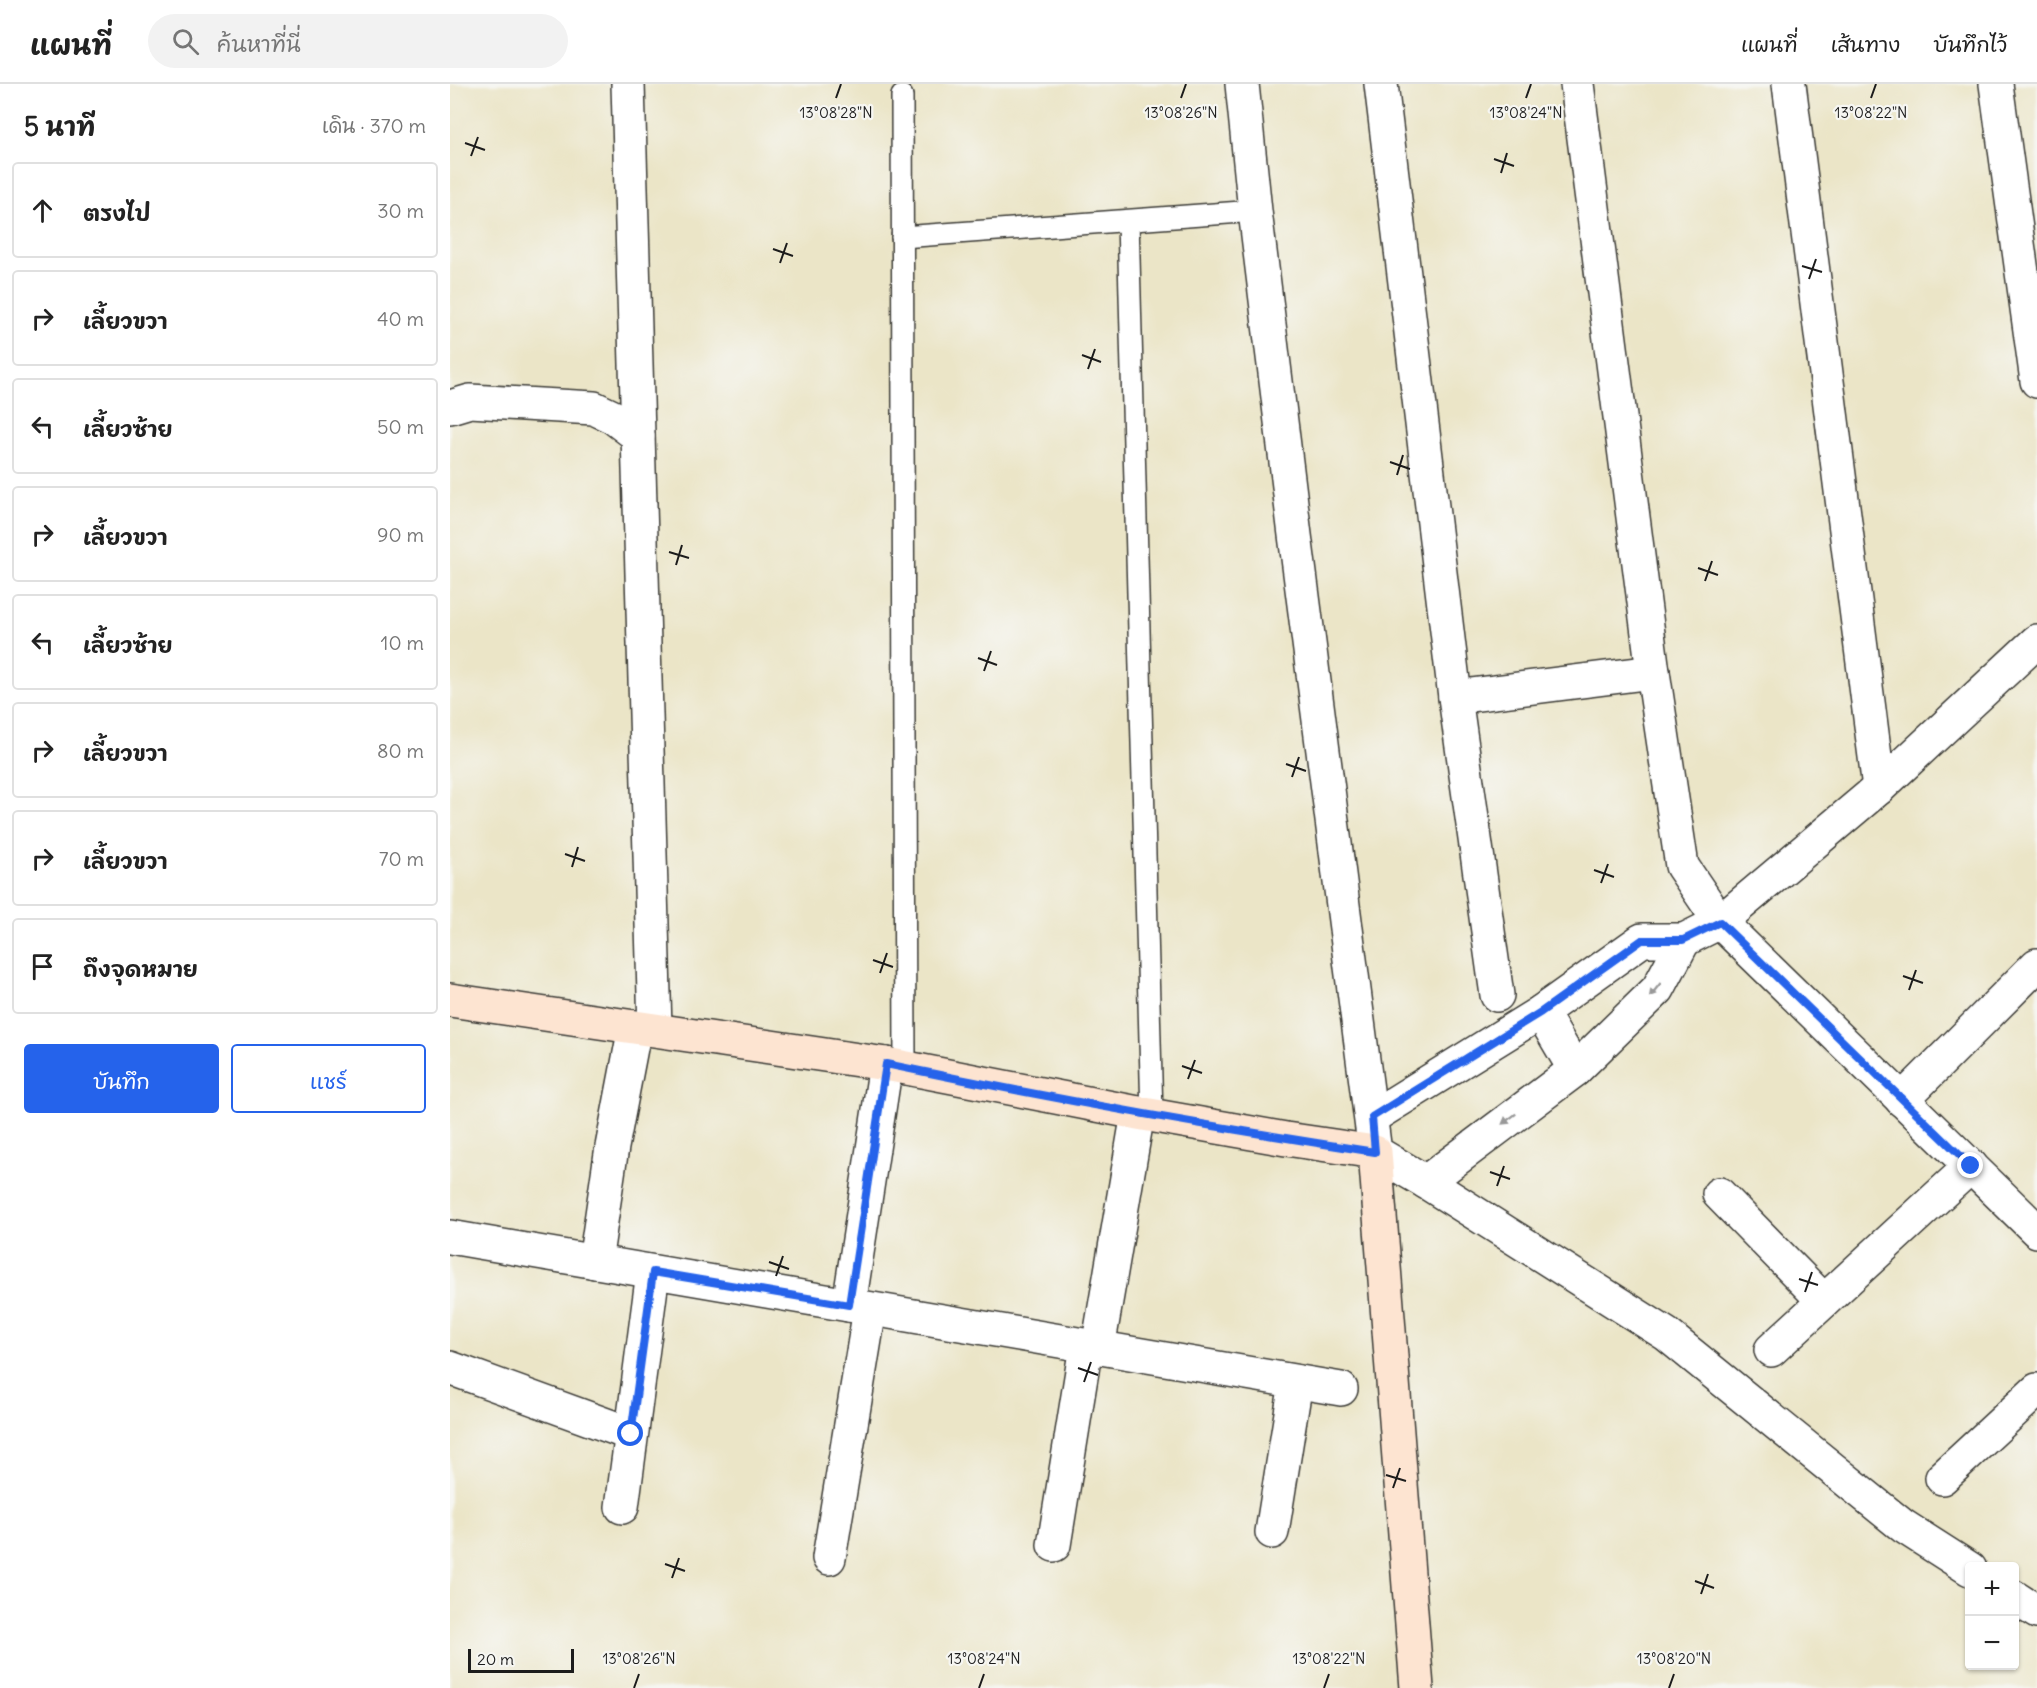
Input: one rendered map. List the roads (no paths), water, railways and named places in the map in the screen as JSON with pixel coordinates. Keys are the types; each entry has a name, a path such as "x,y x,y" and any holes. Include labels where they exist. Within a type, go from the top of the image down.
{"street":[{"path":"595,1262 612,1147 645,1028 638,436 628,84"},
{"path":"1242,84 1255,211 1298,559 1372,1117 1417,1688"},
{"path":"1381,84 1455,697 1497,995"},
{"path":"1577,84 1653,672 1682,866 1720,922 2037,1231"},
{"path":"1789,84 1879,788"},
{"path":"1996,84 2037,381"},
{"path":"450,407 470,401 594,408 613,417 638,436"},
{"path":"1372,1117 1541,1012 1642,940 1683,940 1720,922 1879,788 2037,641"},
{"path":"1455,697 1653,672"},
{"path":"1426,1182 1575,1070 1658,989 1683,940"},
{"path":"1902,1100 2037,965"},
{"path":"450,1000 896,1066 1145,1114 1375,1152 1666,1334 1903,1526 1965,1566"},
{"path":"1541,1012 1575,1070"},
{"path":"829,1558 859,1307 896,1066"},
{"path":"1054,1545 1092,1347 1145,1114"},
{"path":"1771,1350 1971,1166"},
{"path":"1719,1194 1824,1300"},
{"path":"450,1237 1341,1389"},
{"path":"622,1507 653,1272"},
{"path":"450,1368 631,1434"},
{"path":"1272,1532 1296,1382"},
{"path":"1942,1478 2037,1390"},
{"path":"2019,1601 2037,1612"}],"lane":[{"path":"896,1066 902,96"},
{"path":"902,237 1255,211"},
{"path":"1128,221 1145,1114"}]}
